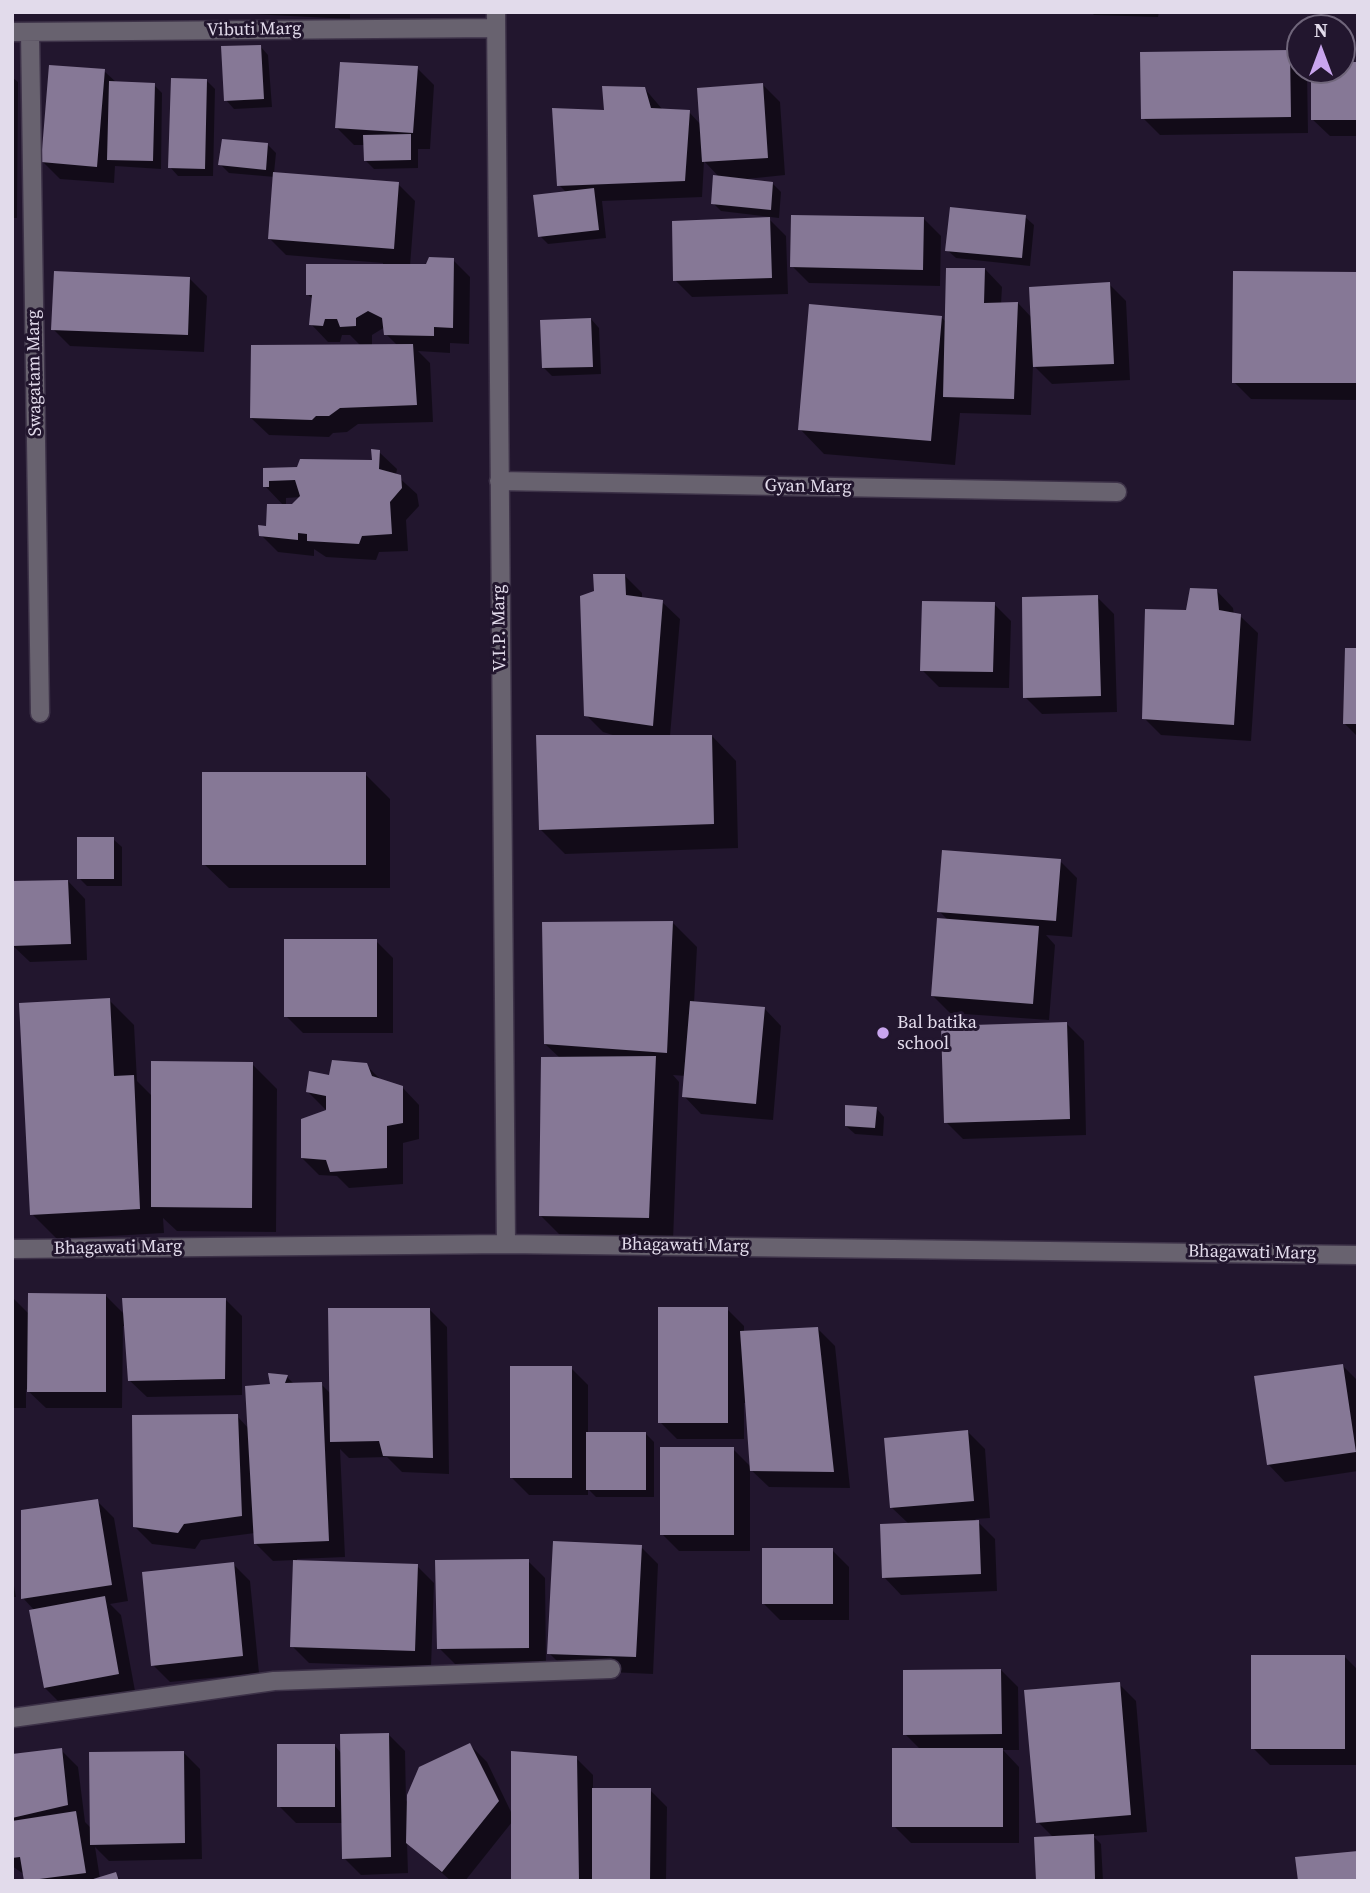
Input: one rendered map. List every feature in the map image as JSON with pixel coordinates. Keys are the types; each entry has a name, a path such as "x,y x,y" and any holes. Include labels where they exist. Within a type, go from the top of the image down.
{"street":[{"name":"Vibuti Marg","path":"21,32 496,20"},
{"name":"V.I.P. Marg","path":"496,20 506,1244"},
{"name":"Swagatam Marg","path":"21,32 40,713"},
{"name":"Gyan Marg","path":"499,481 1118,492"},
{"name":"Bhagawati Marg","path":"12,1249 506,1244 1358,1255"},
{"path":"12,1718 274,1681 611,1669"}],"building":[{"path":"261,45 264,99 224,101 221,46"},
{"path":"1286,50 1286,84 1291,84 1291,117 1141,119 1140,52"},
{"path":"340,62 418,66 413,133 335,128"},
{"path":"1358,62 1358,120 1311,120 1311,84 1356,84"},
{"path":"49,65 105,69 97,167 41,162"},
{"path":"171,78 207,79 205,169 168,168"},
{"path":"109,81 155,83 153,161 107,160"},
{"path":"763,83 768,158 702,162 697,88"},
{"path":"602,86 645,87 651,108 690,110 685,181 557,186 552,108 604,110"},
{"path":"411,134 411,160 364,161 363,135"},
{"path":"222,139 268,143 266,170 218,165"},
{"path":"273,172 399,182 394,249 268,239"},
{"path":"713,175 773,182 771,210 711,204"},
{"path":"594,188 599,230 538,237 533,195"},
{"path":"950,207 1026,215 1022,258 945,251"},
{"path":"791,215 924,217 923,270 790,267"},
{"path":"770,217 772,278 673,281 672,221"},
{"path":"429,257 454,258 453,328 434,327 434,336 384,335 382,318 368,311 356,318 356,326 340,327 337,319 325,319 323,326 309,325 312,295 306,295 306,264 426,264"},
{"path":"946,268 985,268 984,303 1018,302 1014,399 943,397"},
{"path":"54,271 190,277 188,335 51,330"},
{"path":"1233,271 1358,272 1358,383 1232,383"},
{"path":"1110,282 1114,364 1033,367 1029,287"},
{"path":"809,304 942,316 931,441 798,430"},
{"path":"591,318 593,367 542,368 540,320"},
{"path":"413,344 417,405 340,408 329,416 316,416 312,420 250,418 251,345"},
{"path":"371,449 380,450 379,469 401,475 402,488 390,502 392,534 362,536 359,544 307,541 307,534 298,533 298,540 259,536 258,525 266,526 267,504 292,504 300,496 295,480 269,481 269,487 263,487 263,468 297,467 300,459 372,460"},
{"path":"593,574 625,574 626,595 663,600 653,726 584,716 580,596 594,591"},
{"path":"1190,588 1217,589 1219,610 1241,614 1234,725 1142,719 1145,609 1186,610"},
{"path":"1098,595 1101,696 1023,698 1022,597"},
{"path":"922,601 995,602 993,672 920,671"},
{"path":"1345,648 1358,648 1358,724 1343,724"},
{"path":"536,735 712,735 714,824 539,830"},
{"path":"202,772 366,772 366,865 202,865"},
{"path":"77,837 114,837 114,879 77,879"},
{"path":"942,850 1061,859 1056,921 937,912"},
{"path":"68,880 71,944 12,946 12,881"},
{"path":"937,918 1039,926 1033,1004 931,996"},
{"path":"673,921 667,1053 544,1044 542,922"},
{"path":"284,939 377,939 377,1017 284,1017"},
{"path":"110,998 114,1076 134,1075 140,1209 30,1215 19,1003"},
{"path":"690,1001 765,1007 756,1104 682,1097"},
{"path":"1067,1022 1070,1119 944,1123 941,1026"},
{"path":"656,1056 649,1218 539,1216 541,1057"},
{"path":"332,1060 367,1063 372,1076 403,1086 403,1123 387,1126 387,1168 330,1172 326,1160 301,1158 301,1119 326,1110 326,1096 306,1092 309,1071 329,1075"},
{"path":"151,1061 253,1062 252,1208 151,1207"},
{"path":"845,1105 877,1107 875,1128 845,1126"},
{"path":"28,1293 106,1294 106,1392 27,1392"},
{"path":"122,1298 226,1298 225,1379 128,1381"},
{"path":"658,1307 728,1307 728,1423 658,1423"},
{"path":"328,1308 430,1308 433,1458 383,1456 379,1441 330,1442"},
{"path":"818,1327 834,1472 750,1471 740,1331"},
{"path":"1343,1364 1356,1452 1267,1465 1254,1376"},
{"path":"510,1366 572,1366 572,1478 510,1478"},
{"path":"268,1373 288,1375 285,1383 322,1382 329,1541 254,1544 245,1386 270,1384"},
{"path":"238,1414 242,1516 184,1524 178,1533 133,1527 132,1415"},
{"path":"968,1430 974,1501 890,1508 884,1438"},
{"path":"586,1432 646,1432 646,1490 586,1490"},
{"path":"660,1447 734,1447 734,1535 660,1535"},
{"path":"98,1499 112,1585 21,1599 21,1510"},
{"path":"979,1520 981,1574 882,1578 880,1524"},
{"path":"553,1541 642,1545 636,1657 547,1654"},
{"path":"762,1548 833,1548 833,1604 762,1604"},
{"path":"529,1559 529,1648 437,1649 435,1560"},
{"path":"293,1560 418,1564 415,1651 290,1647"},
{"path":"234,1562 243,1656 151,1666 142,1572"},
{"path":"105,1596 119,1674 44,1688 29,1610"},
{"path":"1251,1655 1345,1655 1345,1749 1251,1749"},
{"path":"1001,1669 1002,1734 903,1735 903,1670"},
{"path":"1120,1682 1131,1815 1036,1823 1024,1690"},
{"path":"389,1733 391,1857 342,1859 340,1734"},
{"path":"470,1743 499,1801 442,1872 406,1843 407,1795 419,1767"},
{"path":"277,1744 335,1744 335,1807 277,1807"},
{"path":"62,1748 68,1805 12,1818 12,1754"},
{"path":"892,1748 1003,1748 1003,1827 892,1827"},
{"path":"184,1751 185,1843 90,1845 89,1752"},
{"path":"511,1751 577,1756 579,1881 511,1881"},
{"path":"592,1788 651,1788 650,1881 592,1881"},
{"path":"76,1811 86,1873 24,1881 20,1857 12,1858 12,1821"},
{"path":"1094,1834 1095,1879 1036,1881 1034,1837"},
{"path":"1358,1851 1358,1881 1298,1881 1295,1857"},
{"path":"116,1872 119,1881 90,1881 90,1880"}],"place":[{"name":"Bal batika school","path":"883,1033"}]}
